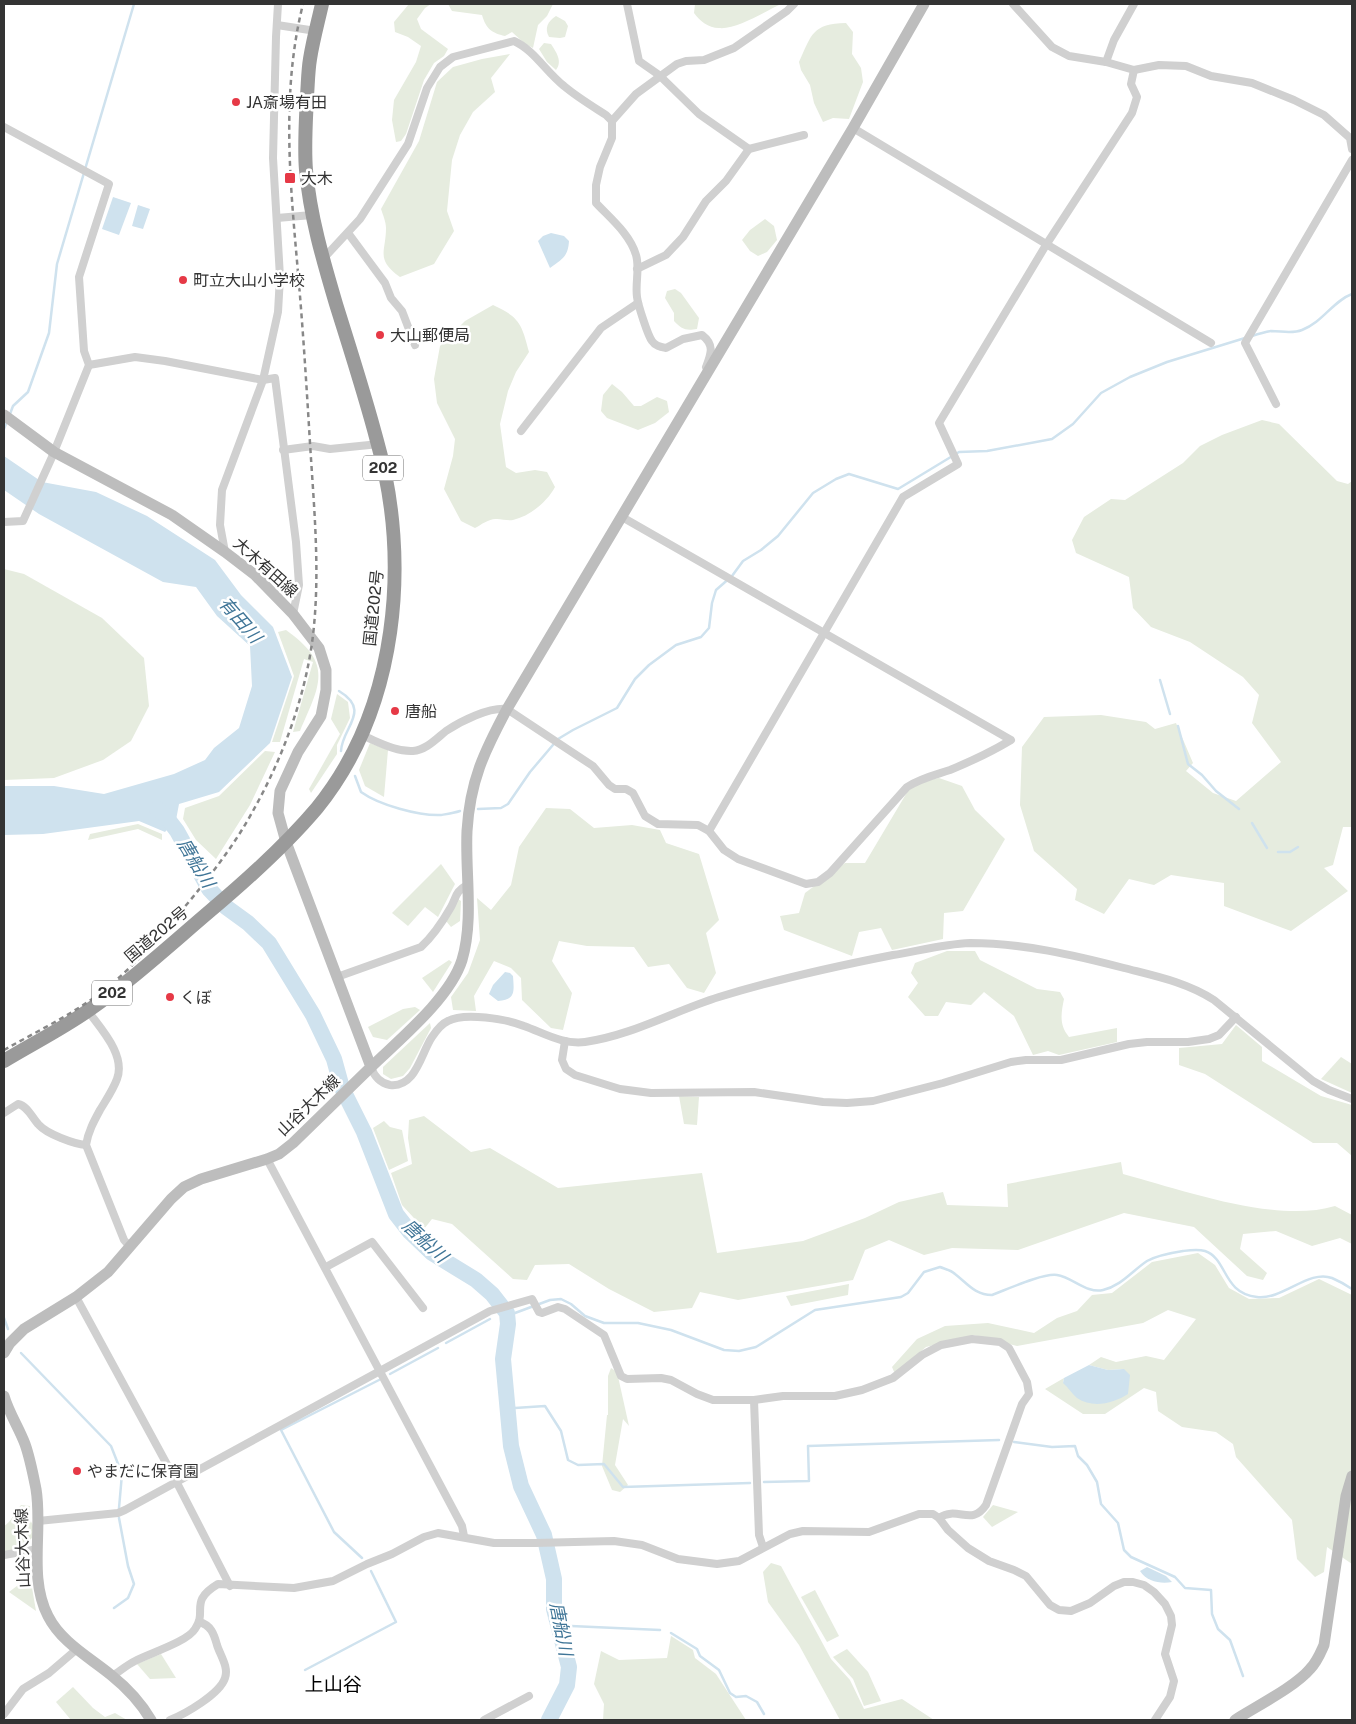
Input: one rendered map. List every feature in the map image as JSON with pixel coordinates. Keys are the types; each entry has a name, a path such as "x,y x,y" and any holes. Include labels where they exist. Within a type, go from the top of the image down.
{"highway":[{"name":"国道202号","path":"4,1061 88,1011 157,958 265,864 318,807 339,776 361,735 371,711 386,655 393,612 395,536 379,444 323,259 312,215 306,168 306,124 310,60 322,4"}],"main road":[{"name":"山谷大木線","path":"4,1353 10,1343 24,1329 76,1297 108,1272 171,1199 184,1187 201,1179 267,1160 279,1154 293,1143 436,1003 449,985 462,960 467,925 467,832 470,800 485,750 507,709 700,388 924,4"},
{"name":"大木有田線","path":"4,415 54,452 172,515 225,552 255,575 293,614 318,648 326,670 326,690 321,716 298,752 280,791 278,813 286,842"},
{"path":"286,842 371,1067"},
{"name":"山谷大木線","path":"4,1396 25,1445 36,1489 40,1595 48,1616 62,1636 112,1676 141,1705 151,1720"},
{"path":"1235,1720 1294,1682 1309,1671 1318,1660 1324,1645 1345,1506 1352,1476"}],"street":[{"path":"225,552 220,524 222,490 263,380 278,312 280,277 273,158 278,4"},
{"path":"627,4 639,61 659,75 698,114 749,149"},
{"path":"700,388 712,349 710,342 702,335 683,339 666,348 652,342 638,303 636,254 619,228 596,203 596,185 600,166 612,138 612,121 636,94 659,75 677,64 686,61 704,60 734,48 787,11 794,4"},
{"path":"1013,4 1052,48 1069,56 1106,62 1134,70 1159,65 1186,66 1211,76 1260,86 1324,115 1350,138 1352,148"},
{"path":"1106,62 1114,40 1134,4"},
{"path":"277,25 316,31"},
{"path":"323,259 360,219 408,144 427,88 440,67 454,57 514,41 522,44 564,86 612,121"},
{"path":"709,831 903,497 958,464 939,423 1046,245 1132,113 1137,97 1131,84 1134,70"},
{"path":"4,127 109,184 79,277 84,351 89,365 54,452 23,520 4,522"},
{"path":"853,128 1210,344"},
{"path":"637,268 666,255 683,237 706,201 726,181 749,149 804,135"},
{"path":"1276,404 1245,343 1352,160"},
{"path":"277,218 312,215"},
{"path":"348,233 385,283 391,298 402,311 415,345"},
{"path":"521,431 601,328 638,303"},
{"path":"89,365 135,357 263,380 275,378 295,534 299,585 293,614"},
{"path":"283,450 314,446 330,449 379,444"},
{"path":"361,735 401,750 420,750 462,721 488,711 507,709 593,766 609,785 615,789 626,789 633,793 645,816 658,824 698,825 709,831 724,850 738,859 806,884 818,882 830,873 907,787 918,779 948,771 986,756 1010,740 622,517"},
{"path":"337,977 421,947 428,941 452,906 458,891 467,886"},
{"path":"371,1067 374,1074 386,1084 403,1083 417,1069 437,1029 449,1020 463,1016 510,1021 548,1036 578,1043 649,1025 718,998 811,973 942,946 970,943 1058,952 1097,960 1165,978 1199,991 1236,1017 1313,1081 1352,1099"},
{"path":"88,1011 112,1046 117,1056 120,1070 117,1080 91,1126 86,1145 121,1231 130,1247"},
{"path":"565,1041 562,1060 566,1070 575,1075 620,1089 651,1093 754,1092 823,1102 848,1103 873,1101 943,1083 1011,1062 1060,1060 1129,1044 1188,1042 1209,1039 1219,1035 1236,1017"},
{"path":"4,1113 21,1104 40,1127 46,1131 78,1144 86,1145"},
{"path":"267,1160 381,1370 462,1526 464,1536"},
{"path":"326,1268 372,1242 423,1308"},
{"path":"76,1297 176,1481 230,1586"},
{"path":"38,1521 118,1512 490,1311 532,1299 539,1312 542,1313 558,1307 564,1309 604,1335 621,1376 627,1379 661,1378 671,1380 713,1400 754,1400 783,1396 835,1396 862,1390 893,1378 922,1355 941,1345 972,1339 1000,1342 1009,1348 1027,1382 1028,1394 1022,1404 982,1512 975,1516 952,1512 946,1513 940,1518"},
{"path":"754,1400 759,1535 763,1547"},
{"path":"112,1676 132,1662 180,1641 191,1634 199,1622 199,1605 208,1590 218,1584 294,1588 334,1582 424,1537 438,1533 494,1542 614,1541 642,1546 678,1559 717,1564 739,1561 763,1547 797,1532 868,1532 919,1514 933,1514 940,1518 948,1530 968,1548 989,1561 1026,1576 1050,1605 1059,1610 1071,1611 1090,1603 1114,1586 1124,1582 1144,1585 1154,1592 1165,1604 1171,1616 1172,1625 1165,1654 1174,1681 1170,1697 1155,1720"},
{"path":"4,1555 38,1549"},
{"path":"170,1720 183,1715 201,1703 226,1678 226,1667 213,1633 210,1627 199,1622"},
{"path":"4,1714 23,1689 49,1673 77,1649"},
{"path":"484,1720 529,1696"}],"shaded area":[{"path":"409,4 431,4 425,8 417,19 421,29 448,49 444,56 434,63 424,80 406,134 401,141 396,142 392,120 394,100 416,62 421,46 408,37 395,32 394,22"},
{"path":"448,4 553,4 547,16 538,25 533,48 512,32 505,36 493,32 485,24 482,15 452,11"},
{"path":"695,4 781,4 734,26 715,28 705,24 694,13"},
{"path":"556,16 565,21 568,26 565,37 549,37 548,25"},
{"path":"846,23 853,32 852,54 861,68 863,82 849,119 833,118 823,122 814,103 810,85 801,70 799,62 815,32 826,26"},
{"path":"544,43 551,44 557,53 559,63 556,70 547,62 539,49"},
{"path":"510,54 491,78 495,92 473,112 460,135 452,160 447,211 454,231 434,264 400,277 392,271 385,260 386,226 381,209 419,141 437,82 453,67"},
{"path":"765,219 774,226 777,240 767,252 758,256 750,251 742,240 750,230"},
{"path":"675,289 681,293 699,318 697,329 684,329 674,321 674,313 665,298 667,291"},
{"path":"493,305 509,314 522,328 529,352 516,372 508,391 500,424 506,467 516,473 535,470 547,472 555,487 543,503 532,512 511,520 492,519 475,528 461,521 444,489 453,456 455,439 437,403 434,379 440,346 465,321"},
{"path":"612,384 634,406 641,406 657,397 667,401 669,412 655,423 638,430 607,418 601,411 603,395"},
{"path":"1262,420 1279,424 1337,481 1348,484 1352,481 1352,827 1343,827 1333,865 1324,868 1348,891 1291,931 1224,906 1224,883 1171,875 1154,885 1129,879 1104,914 1075,900 1077,889 1034,851 1020,805 1022,747 1044,717 1101,715 1146,722 1155,729 1176,723 1193,763 1186,771 1213,793 1236,801 1281,762 1252,723 1259,695 1243,677 1190,642 1151,627 1133,608 1129,577 1076,553 1072,540 1084,517 1111,499 1125,500 1183,463 1200,446 1222,435"},
{"path":"4,569 24,574 102,618 144,658 149,706 131,741 103,760 54,778 4,780"},
{"path":"286,630 301,642 317,665 317,688 300,731 293,732 313,662 304,659 280,742 272,742 294,676 278,632"},
{"path":"337,694 348,702 350,718 337,745 337,754 311,793 309,789 340,734 331,719"},
{"path":"370,743 388,750 384,797 365,786 359,770"},
{"path":"265,751 275,752 250,805 216,859 196,840 183,819 185,808 219,796"},
{"path":"939,778 962,786 975,810 1005,839 963,911 944,913 943,939 892,950 881,928 859,932 852,956 784,930 780,916 799,913 805,893 845,863 865,863 912,784"},
{"path":"546,808 570,809 594,828 632,825 660,830 666,843 699,854 719,920 706,933 716,973 704,993 687,988 669,964 648,967 634,947 587,946 559,941 552,961 572,993 563,1030 551,1028 522,1000 521,978 511,968 494,961 474,996 476,1011 453,1010 451,997 468,973 480,940 477,898 491,910 511,885 519,847"},
{"path":"138,824 162,834 162,840 138,829 88,840 90,834"},
{"path":"441,864 455,884 438,917 425,907 408,926 392,913"},
{"path":"458,899 461,901 460,921 451,927 446,921"},
{"path":"947,951 975,951 980,960 1037,989 1060,992 1064,999 1062,1024 1069,1037 1117,1028 1117,1042 1059,1055 1048,1051 1033,1055 1014,1016 984,992 971,1005 946,1002 938,1016 925,1016 908,997 918,983 911,973 915,963"},
{"path":"449,960 452,962 433,992 422,978"},
{"path":"415,1007 420,1010 387,1040 373,1037 368,1027 403,1009"},
{"path":"430,1023 431,1028 410,1068 403,1076 391,1079 383,1074 383,1067"},
{"path":"1236,1025 1262,1047 1262,1061 1321,1096 1352,1105 1352,1156 1337,1143 1313,1143 1205,1074 1179,1065 1179,1048 1222,1044"},
{"path":"1341,1057 1352,1064 1352,1093 1321,1079"},
{"path":"679,1096 699,1097 697,1125 684,1124"},
{"path":"424,1116 471,1152 490,1148 558,1188 702,1173 717,1253 803,1241 865,1218 899,1202 943,1192 947,1205 1008,1207 1007,1184 1121,1162 1123,1174 1229,1203 1285,1211 1311,1210 1335,1206 1352,1215 1352,1244 1340,1238 1312,1246 1276,1231 1243,1234 1240,1249 1267,1273 1263,1280 1247,1276 1194,1227 1124,1213 1018,1250 952,1248 924,1255 889,1240 865,1250 853,1280 738,1300 700,1292 692,1308 654,1312 609,1289 569,1264 535,1265 527,1280 513,1279 452,1224 432,1219 424,1229 402,1205 391,1173 412,1164 408,1138 409,1120"},
{"path":"384,1121 390,1127 402,1130 408,1161 389,1170 373,1128"},
{"path":"1198,1253 1215,1265 1229,1288 1249,1299 1279,1298 1319,1279 1352,1295 1352,1564 1327,1547 1324,1572 1315,1577 1297,1559 1292,1520 1236,1457 1233,1444 1216,1432 1182,1427 1158,1411 1156,1392 1144,1388 1105,1414 1083,1414 1045,1389 1064,1378 1063,1383 1124,1369 1108,1370 1089,1365 1101,1357 1116,1362 1146,1356 1164,1360 1196,1319 1168,1310 1143,1323 1017,1346 974,1335 926,1347 895,1374 892,1367 917,1339 945,1326 988,1323 1034,1333 1057,1318 1077,1311 1092,1295 1112,1293 1152,1262"},
{"path":"849,1284 848,1295 791,1306 786,1296"},
{"path":"611,1368 617,1372 629,1426 623,1419 615,1465 628,1485 620,1492 612,1490 602,1466 608,1415 608,1376"},
{"path":"21,1505 30,1506 29,1518 33,1525 33,1536 26,1547 13,1551 4,1551 4,1526"},
{"path":"993,1505 1018,1512 992,1527 983,1517"},
{"path":"771,1563 781,1566 831,1659 850,1680 864,1709 902,1699 934,1720 840,1720 799,1645 768,1602 763,1572"},
{"path":"30,1576 36,1611 9,1592"},
{"path":"815,1590 839,1636 827,1642 801,1597"},
{"path":"671,1636 693,1650 695,1658 716,1674 746,1720 603,1720 604,1704 594,1684 601,1651 619,1660 667,1658"},
{"path":"847,1649 868,1672 881,1701 864,1706 853,1679 833,1657"},
{"path":"161,1654 176,1678 150,1679 137,1664"},
{"path":"73,1687 93,1708 105,1717 115,1713 127,1720 71,1720 56,1702"}],"water":[{"path":"113,197 131,203 119,235 102,229"},
{"path":"138,205 150,209 143,229 132,226"},
{"path":"551,233 564,236 569,241 566,254 550,268 538,241 543,236"},
{"name":"有田川","path":"4,456 42,482 96,492 147,516 215,560 241,595 273,627 292,677 270,743 219,792 179,804 176,820 165,832 139,821 43,834 4,835 4,786 54,786 104,794 174,774 205,760 214,748 239,728 252,686 250,646 217,616 196,587 163,582 39,514 4,490"},
{"path":"505,972 513,976 513,994 508,999 498,1001 489,994 493,985"},
{"path":"1089,1365 1108,1370 1124,1369 1130,1375 1128,1394 1103,1404 1090,1403 1077,1398 1063,1383 1064,1378"},
{"path":"1147,1567 1166,1576 1172,1582 1163,1583 1146,1578 1140,1571"}],"waterway":[{"path":"10,414 13,406 28,392 49,333 57,264 134,4"},
{"path":"1252,336 1271,331 1291,332 1302,330 1316,322 1339,301 1352,294"},
{"path":"478,809 501,808 508,804 530,772 558,739 617,708 635,679 649,665 676,645 701,637 709,628 712,603 716,590 732,576 743,561 761,550 778,536 813,493 836,479 849,474 898,489 959,452 987,451 1052,439 1073,424 1101,393 1130,377 1167,362 1245,338"},
{"path":"4,429 7,421"},
{"path":"1160,680 1170,714"},
{"path":"339,691 349,698 354,712 353,720 341,751"},
{"path":"1178,726 1188,764 1202,775 1216,791 1239,809"},
{"path":"355,776 361,792 388,805 411,812 432,815 460,811"},
{"name":"唐船川","path":"157,809 164,814 177,831 209,889 226,907 248,923 269,943 313,1015 334,1059 342,1088 364,1132 396,1214 410,1232 432,1253 476,1280 492,1294 507,1313 508,1324 503,1359 511,1446 521,1486 544,1535 554,1579 554,1609 569,1667 567,1685 549,1720"},
{"path":"1252,823 1267,848"},
{"path":"1278,852 1290,852 1298,847"},
{"path":"507,1313 515,1313 550,1300 561,1299 571,1304 585,1316 604,1323 638,1323 671,1330 724,1350 739,1351 756,1347 815,1310 901,1297 908,1293 924,1272 940,1267 952,1272 972,1288 986,1295 992,1295 1025,1282 1051,1275 1063,1276 1085,1288 1097,1291 1115,1285 1155,1257 1197,1250 1205,1251 1212,1255 1237,1289 1257,1297 1267,1297 1305,1281 1323,1276 1332,1278 1352,1289"},
{"path":"4,1318 8,1329"},
{"path":"446,1343 490,1319"},
{"path":"390,1374 438,1348"},
{"path":"21,1353 111,1446 122,1474 119,1508"},
{"path":"362,1558 334,1532 281,1430 379,1380"},
{"path":"508,1405 515,1408 545,1406 561,1431 568,1460 578,1465 604,1464 623,1487 750,1483"},
{"path":"764,1482 809,1481 808,1446 999,1440"},
{"path":"1014,1442 1052,1447 1075,1446 1078,1456 1087,1465 1097,1482 1101,1504 1118,1523 1124,1550 1131,1557 1175,1577 1185,1588 1211,1590 1212,1614 1218,1629 1230,1640 1243,1676"},
{"path":"114,1608 128,1598 134,1584 128,1566 119,1518"},
{"path":"305,1670 396,1622 371,1571"},
{"path":"571,1626 660,1630"},
{"path":"671,1633 697,1649 700,1656 719,1670 730,1693 736,1697 746,1696 757,1702 764,1714"}],"railway":[{"path":"4,1050 62,1018 95,997 125,972 163,933 216,868 245,824 274,770 298,707 312,643 316,593 315,518 291,186 289,113 291,76 303,4"}],"place":[{"name":"JA斎場有田","path":"236,102"},
{"name":"大木","path":"290,178"},
{"name":"町立大山小学校","path":"183,280"},
{"name":"大山郵便局","path":"380,335"},
{"name":"唐船","path":"395,711"},
{"name":"くぼ","path":"170,997"},
{"name":"やまだに保育園","path":"77,1471"}],"district":[{"name":"上山谷","path":"333,1684"}]}
